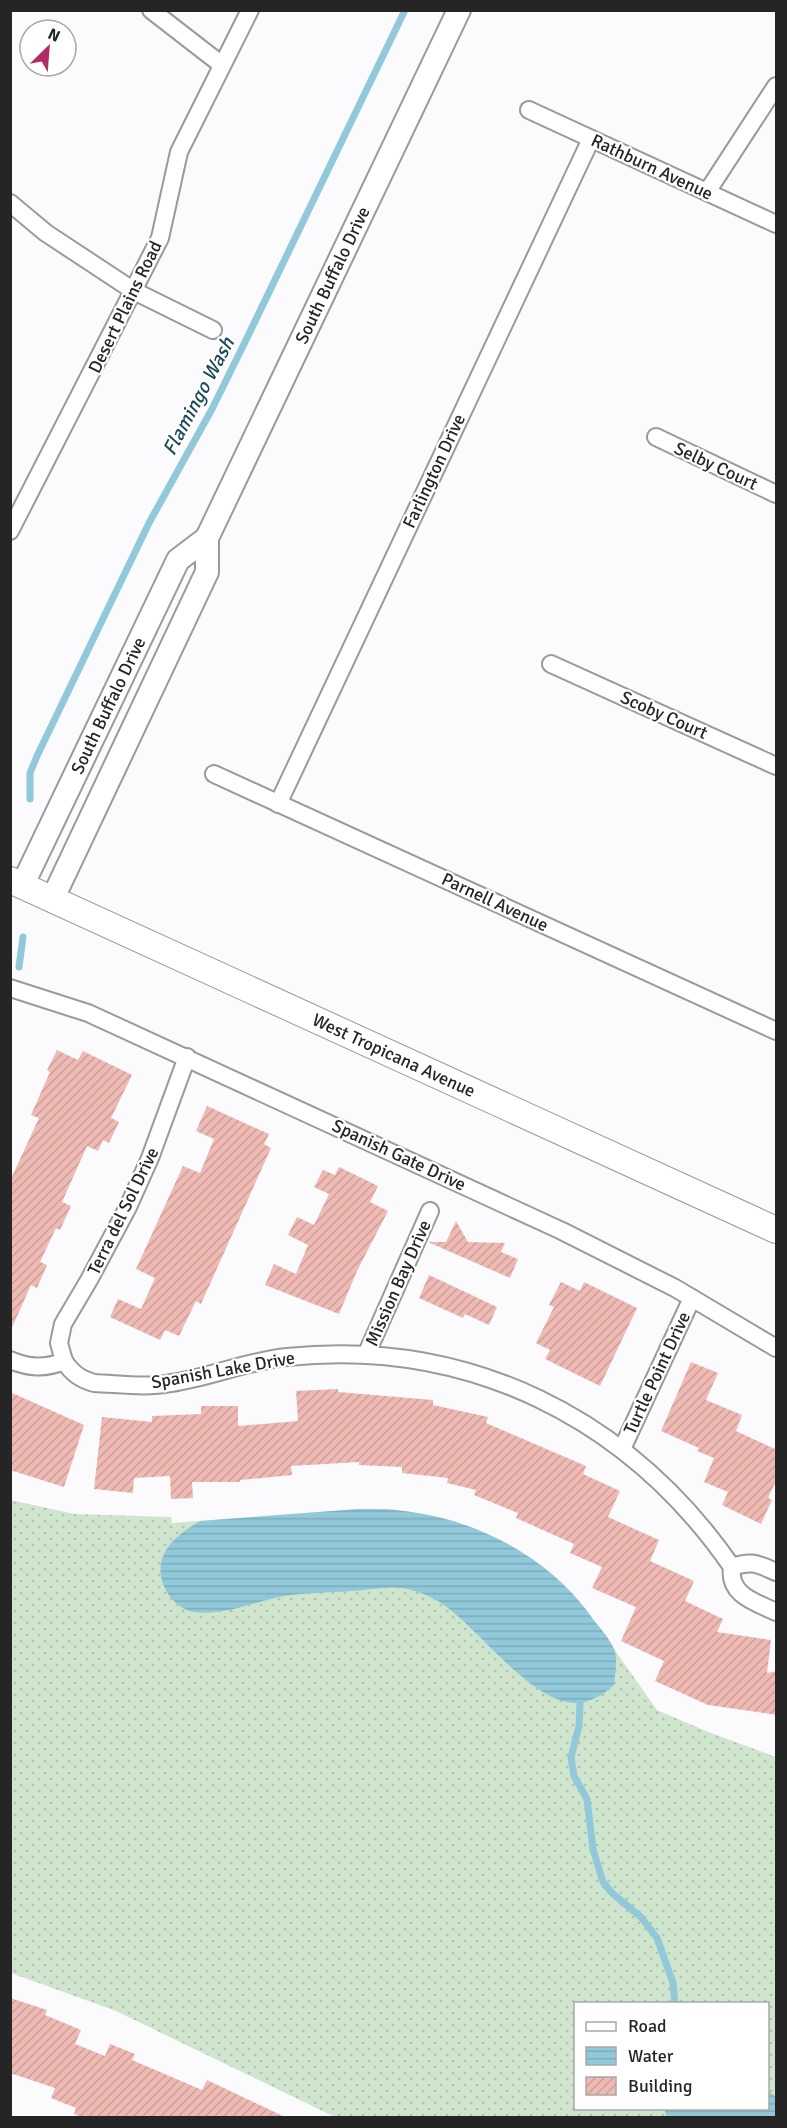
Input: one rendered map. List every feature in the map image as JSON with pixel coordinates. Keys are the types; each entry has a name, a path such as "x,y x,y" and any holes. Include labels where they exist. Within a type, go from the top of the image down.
{"main road":[{"name":"South Buffalo Drive","path":"52,900 207,572 207,538 459,10"},
{"name":"South Buffalo Drive","path":"16,883 178,560 207,538"},
{"name":"West Tropicana Avenue","path":"16,883 777,1230"}],"street":[{"path":"151,10 222,65"},
{"name":"Desert Plains Road","path":"10,531 160,238 179,152 250,10"},
{"path":"707,192 777,86"},
{"name":"Rathburn Avenue","path":"528,110 777,224"},
{"name":"Farlington Drive","path":"278,804 591,139"},
{"path":"10,203 46,233 134,291 213,330"},
{"name":"Selby Court","path":"656,437 777,494"},
{"name":"Scoby Court","path":"551,664 777,766"},
{"name":"Parnell Avenue","path":"214,774 777,1031"},
{"name":"Spanish Gate Drive","path":"10,988 88,1013 562,1231 692,1298 777,1348"},
{"name":"Terra del Sol Drive","path":"64,1361 59,1343 63,1324 128,1208 158,1138 187,1057"},
{"name":"Mission Bay Drive","path":"366,1355 430,1211"},
{"name":"Turtle Point Drive","path":"622,1449 692,1298"},
{"name":"Spanish Lake Drive","path":"64,1361 69,1369 94,1383 156,1385 185,1380 249,1362 321,1354 366,1355 427,1362 497,1381 562,1410 622,1449 676,1496 700,1523 732,1567 731,1576 738,1591 744,1597 777,1612"},
{"path":"10,1360 30,1367 42,1368 64,1361"},
{"path":"732,1567 746,1562 777,1572"}],"green space":[{"path":"10,1500 75,1514 171,1517 172,1523 358,1509 388,1509 447,1519 476,1529 524,1554 546,1570 585,1608 657,1710 776,1757 776,2117 335,2117 116,2011 11,1973"}],"water":[{"path":"358,1509 402,1511 466,1525 514,1547 536,1561 574,1595 609,1640 616,1657 614,1685 588,1701 578,1703 561,1700 543,1692 525,1679 444,1605 424,1594 407,1589 390,1587 297,1594 226,1611 205,1613 194,1612 179,1605 172,1599 163,1584 160,1567 164,1553 177,1537 200,1521"},
{"path":"769,2092 776,2097 776,2117 667,2117 664,2110 769,2110"}],"building":[{"path":"57,1050 78,1060 83,1051 132,1075 111,1118 119,1122 109,1143 103,1140 98,1151 87,1146 62,1202 71,1206 60,1230 56,1228 40,1262 47,1265 37,1288 31,1285 10,1332 10,1181 39,1118 31,1115 50,1072 47,1070"},
{"path":"207,1106 269,1134 264,1144 271,1148 201,1304 196,1301 179,1336 165,1330 160,1340 110,1317 118,1299 141,1309 155,1278 136,1269 183,1166 200,1173 214,1139 196,1131"},
{"path":"339,1167 378,1186 370,1202 388,1211 357,1271 339,1314 265,1285 274,1264 296,1274 308,1245 288,1235 297,1217 314,1225 329,1194 314,1187 323,1170 335,1175"},
{"path":"456,1221 468,1242 505,1243 501,1252 518,1259 510,1278 428,1242 446,1242"},
{"path":"429,1275 497,1307 489,1325 465,1314 463,1318 419,1298"},
{"path":"561,1282 580,1291 584,1282 637,1308 600,1386 545,1359 550,1350 536,1343 554,1307 549,1305"},
{"path":"691,1362 718,1373 706,1400 742,1415 736,1431 777,1450 777,1479 768,1498 772,1500 761,1524 722,1505 728,1492 704,1482 714,1458 697,1451 699,1448 661,1431"},
{"path":"338,1389 338,1392 433,1400 433,1405 488,1417 486,1423 586,1466 583,1474 620,1491 608,1517 659,1540 650,1561 694,1581 685,1601 723,1619 717,1632 771,1640 767,1673 777,1671 777,1715 708,1705 655,1681 664,1661 621,1641 636,1607 592,1588 602,1567 570,1553 574,1544 516,1518 518,1513 474,1495 476,1490 447,1483 448,1478 402,1473 402,1467 359,1465 359,1462 291,1466 292,1475 240,1480 240,1482 192,1482 193,1498 171,1499 170,1476 134,1478 133,1493 94,1489 102,1417 152,1422 152,1416 201,1414 201,1406 238,1406 238,1426 298,1421 296,1391"},
{"path":"10,1392 84,1425 64,1487 10,1470"},
{"path":"10,1998 47,2010 45,2015 81,2030 75,2044 105,2056 110,2044 135,2054 132,2060 202,2090 207,2080 287,2118 83,2118 74,2114 76,2108 51,2098 55,2088 10,2073"}],"waterway":[{"name":"Flamingo Wash","path":"30,799 30,773 37,756 149,523 212,409 405,10"},
{"name":"Flamingo Wash","path":"19,967 23,937"},
{"path":"580,1703 579,1726 571,1757 574,1776 587,1799 593,1849 603,1882 612,1893 641,1917 657,1938 673,1983 675,2002"}]}
